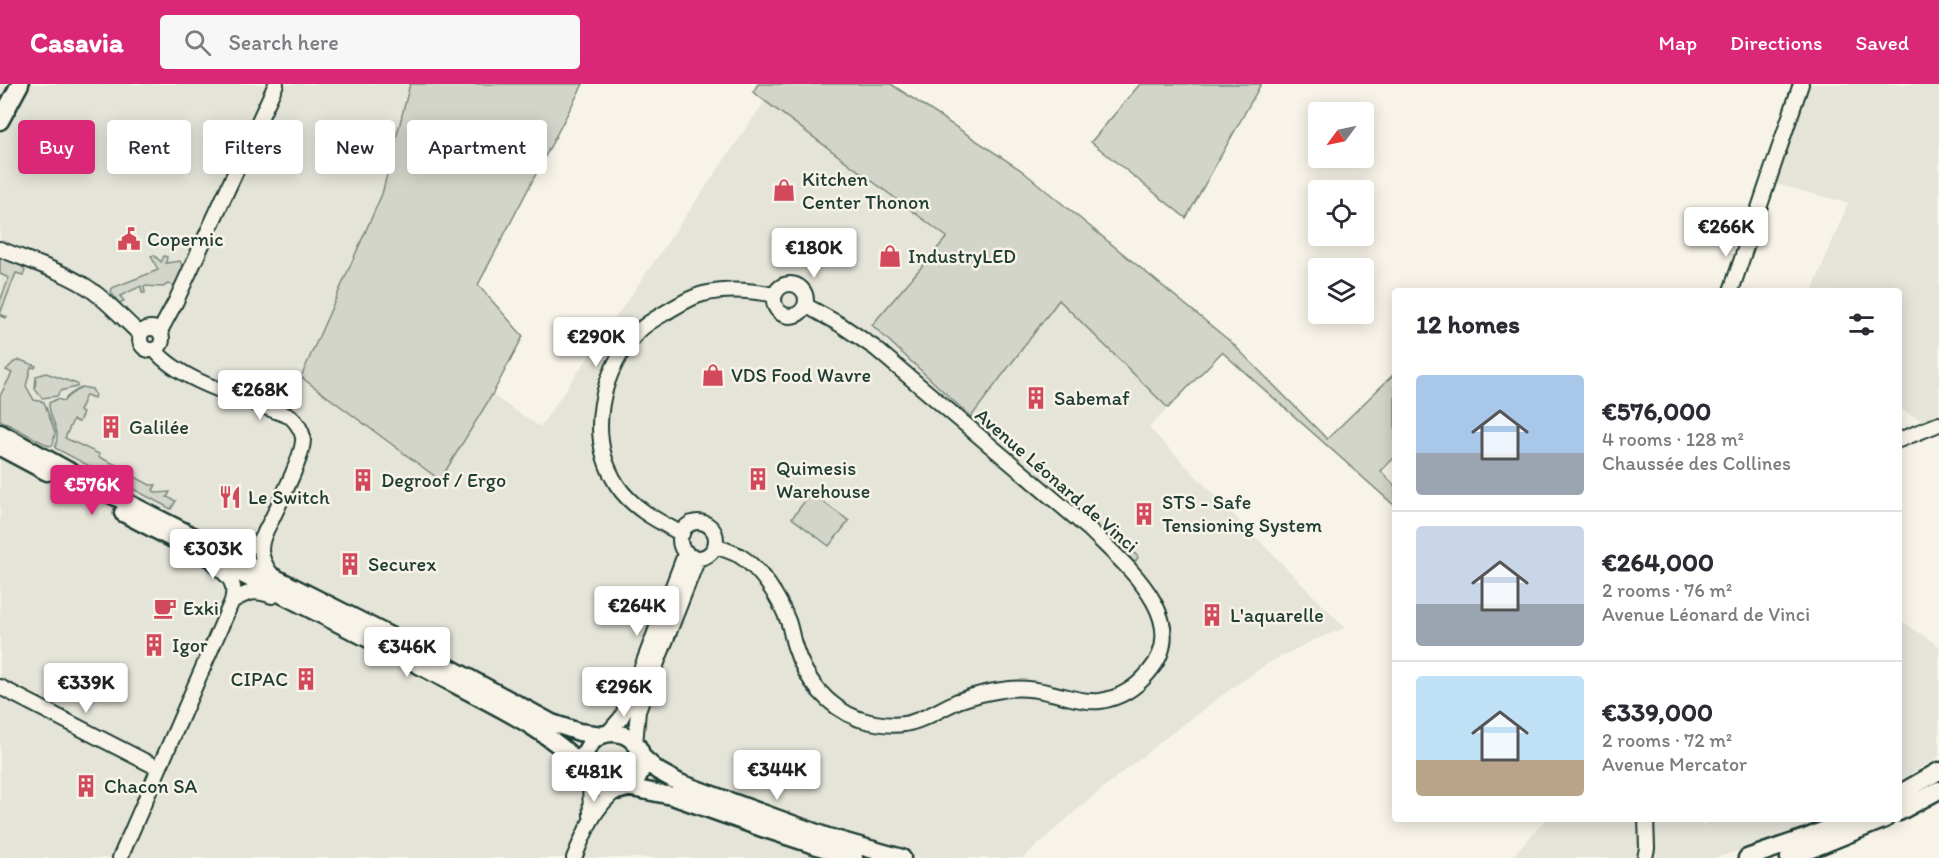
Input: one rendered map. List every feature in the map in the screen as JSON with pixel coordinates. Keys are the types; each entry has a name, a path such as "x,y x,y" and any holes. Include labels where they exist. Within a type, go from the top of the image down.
{"main road":[{"path":"0,121 20,84"},
{"path":"0,433 114,496 271,574 552,723 579,732 623,735 658,771 680,783 828,837 902,858"},
{"path":"0,447 201,555 369,639 539,732 557,743 605,790 621,789 672,796 854,858"},
{"path":"587,774 584,760 589,745 605,734"},
{"path":"621,789 639,774 638,750"},
{"path":"1902,792 1939,771"},
{"path":"1902,810 1939,790"},
{"path":"1747,858 1843,822"},
{"path":"1790,858 1878,822"}],"street":[{"path":"160,331 146,328 140,333 141,345 149,350 155,350 161,344 160,331 276,84"},
{"path":"1732,288 1801,84"},
{"path":"0,249 59,272 87,287 105,300 140,333"},
{"name":"Avenue Léonard de Vinci","path":"682,534 634,504 617,485 605,458 599,429 602,401 611,372 626,346 641,329 679,304 701,294 725,290 752,290 775,295 780,287 793,284 804,293 805,305 841,325 874,348 1090,530 1124,563 1146,587 1158,609 1163,631 1161,653 1153,668 1140,683 1120,696 1098,701 1077,699 1030,688 1003,689 959,701 928,716 904,724 879,723 859,718 837,708 820,694 810,680 795,649 788,621 775,594 761,574 741,556 715,546"},
{"path":"775,295 775,306 786,315 799,313 805,305"},
{"path":"155,350 165,362 187,375 291,417 299,426 303,436 303,446 290,480 262,538 263,561 271,574"},
{"path":"1902,439 1939,424"},
{"path":"114,496 135,499 233,550 252,546 262,538"},
{"path":"692,524 705,524 715,533 715,546 707,556 692,555 682,546 682,534 692,524"},
{"path":"120,858 235,591 231,580 201,555"},
{"path":"605,734 621,718 627,706 692,555"},
{"path":"638,750 638,711 692,555"},
{"path":"232,601 244,594 258,591 343,633 369,639"},
{"path":"0,687 158,768"},
{"path":"587,774 591,818"},
{"path":"574,858 599,805 621,789"},
{"path":"1646,822 1648,855"}],"shaded area":[{"path":"0,84 410,84 395,143 395,120 315,120 315,174 387,174 382,194 302,377 440,479 492,395 540,427 765,101 947,237 872,325 971,417 1059,300 1168,408 1149,428 1345,628 1314,640 1270,662 1232,688 1088,800 1023,858 0,858"},
{"path":"410,84 583,84 547,153 547,120 407,120 407,174 536,174 478,285 523,336 492,395 440,480 301,377 382,194 387,174 395,174 395,143"},
{"path":"758,84 891,84 1021,170 1231,342 1327,439 1392,376 1392,460 1381,471 1392,483 1392,503 1222,352 1168,408 1059,300 971,417 872,325 947,237 753,92"},
{"path":"1140,84 1261,84 1186,218 1091,142"},
{"path":"1808,84 1939,84 1939,416 1925,423 1902,410 1902,288 1813,288 1848,203 1776,184"},
{"path":"154,255 161,262 164,256 167,257 166,263 180,261 184,270 176,286 168,284 163,287 144,286 145,293 142,293 141,286 120,296 124,301 119,303 111,292 112,288 158,270 151,256"},
{"path":"0,256 18,263 25,271 23,275 16,273 0,314 0,301 9,278 0,274"},
{"path":"20,360 36,366 31,367 26,386 34,400 44,402 55,432 53,445 49,446 0,420 0,396 12,373 6,370 14,362"},
{"path":"46,373 77,384 77,387 60,391 57,396 42,398 35,389 36,376"},
{"path":"81,387 92,389 95,395 94,398 86,395 79,411 83,413 79,422 73,420 65,438 99,454 99,457 150,485 156,485 153,490 156,493 170,492 167,497 176,501 171,509 55,448 57,434 49,403 57,399 64,401"},
{"path":"811,493 849,521 829,546 792,518"},
{"path":"1103,525 1138,557 1136,561 1131,563 1099,531"},
{"path":"1902,621 1939,646 1939,757 1902,779"},
{"path":"1543,822 1699,822 1703,826 1707,822 1821,822 1784,837 1715,858 1511,858"}],"place":[{"name":"Kitchen Center Thonon","path":"784,190"},
{"name":"Copernic","path":"129,239"},
{"name":"IndustryLED","path":"890,256"},
{"name":"VDS Food Wavre","path":"713,375"},
{"name":"Sabemaf","path":"1036,398"},
{"name":"Galilée","path":"111,427"},
{"name":"Quimesis Warehouse","path":"758,479"},
{"name":"Degroof / Ergo","path":"363,480"},
{"name":"Le Switch","path":"230,497"},
{"name":"STS - Safe Tensioning System","path":"1144,514"},
{"name":"Securex","path":"350,564"},
{"name":"Exki","path":"165,608"},
{"name":"L'aquarelle","path":"1212,615"},
{"name":"Igor","path":"154,645"},
{"name":"CIPAC","path":"306,679"},
{"name":"Chacon SA","path":"86,786"}]}
